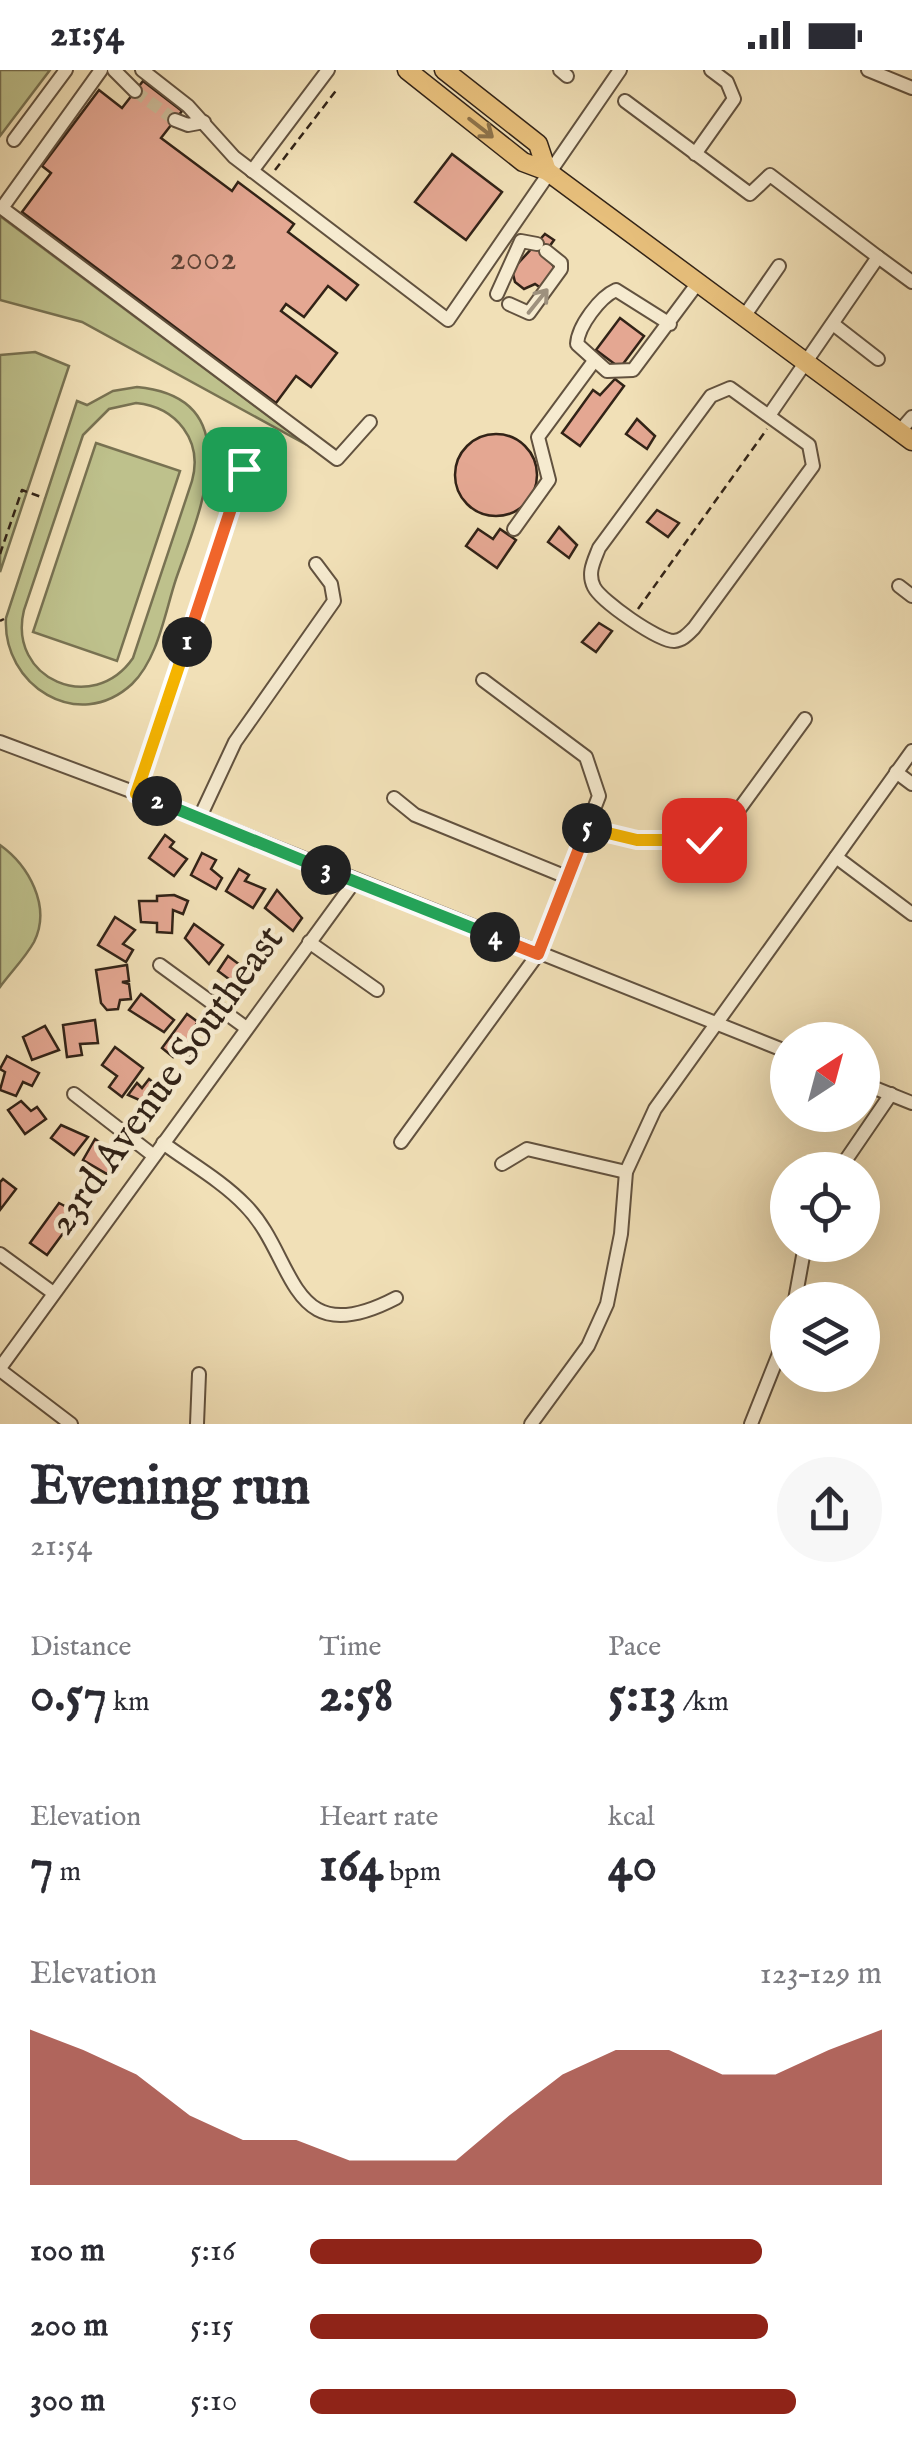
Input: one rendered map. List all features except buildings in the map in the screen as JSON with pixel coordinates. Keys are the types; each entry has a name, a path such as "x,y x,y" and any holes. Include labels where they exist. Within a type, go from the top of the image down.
{"main road":[{"path":"407,70 522,162 547,170 743,318 908,430"},
{"path":"444,70 538,144 547,170"}],"street":[{"path":"14,140 66,70"},
{"path":"102,70 2,208 337,459 370,422"},
{"path":"114,70 135,91"},
{"path":"142,70 204,122 252,171 448,320 547,170 620,70"},
{"path":"252,171 328,70"},
{"path":"696,154 734,99 727,82 711,70"},
{"path":"868,70 912,88"},
{"path":"625,101 750,194 770,175 912,282"},
{"path":"174,120 204,122"},
{"path":"497,294 521,241 542,248 561,263 529,314 509,304"},
{"path":"770,414 878,257"},
{"path":"743,318 779,266"},
{"path":"670,324 623,290 611,291 576,338 578,348 614,373 633,370 670,324 697,284"},
{"path":"833,324 878,359"},
{"path":"514,529 549,480 538,437 594,361"},
{"path":"730,388 770,414 809,445 813,466 694,628 683,638 670,641 631,618 595,589 590,570 599,548 710,396 730,388"},
{"path":"136,794 244,469"},
{"path":"200,817 234,742 334,601 331,584 316,564"},
{"path":"899,586 912,596"},
{"path":"400,1142 538,954 598,796 586,758 483,680"},
{"path":"586,828 637,840 704,840 724,830 804,719"},
{"path":"0,742 200,817 354,882 770,1045"},
{"path":"531,1424 588,1346 607,1304 621,1234 626,1172 655,1109 912,751"},
{"path":"896,772 912,784"},
{"path":"394,798 414,815 569,878"},
{"path":"836,858 912,914"},
{"name":"23rd Avenue Southeast","path":"0,1369 52,1292 354,882"},
{"path":"310,942 377,990"},
{"path":"160,965 245,1027"},
{"path":"880,1090 912,1103"},
{"path":"74,1094 154,1156"},
{"path":"851,1152 891,1094"},
{"path":"163,1144 245,1204 262,1226 290,1284 317,1306 343,1318 366,1314 396,1298"},
{"path":"502,1164 527,1150 626,1172"},
{"path":"0,1254 52,1292"},
{"path":"0,1369 71,1424"},
{"path":"198,1424 199,1374"},
{"path":"751,1424 770,1377"}],"path":[{"path":"266,181 338,88"},
{"path":"631,618 717,504 767,430 770,414"},
{"path":"0,554 22,490 44,498"}],"green space":[{"path":"0,70 50,70 0,136"},
{"path":"0,216 307,445 82,322 0,300"},
{"path":"35,352 69,366 0,572 0,355"},
{"path":"137,387 173,396 195,412 206,435 204,492 160,634 141,674 111,698 89,704 67,703 30,682 16,664 8,642 6,618 77,401 87,405 113,391","holes":["136,403 164,411 183,428 194,452 194,466 133,658 116,675 97,685 57,682 40,671 28,655 22,634 24,610 83,435 109,409"]},
{"path":"96,443 180,471 117,661 33,632"},
{"path":"0,845 28,875 40,914 34,942 0,987"}],"tunnel":[{"path":"135,91 175,120"}],"route":[{"path":"244,469 136,794 538,954 586,828 637,840 704,840"}]}
